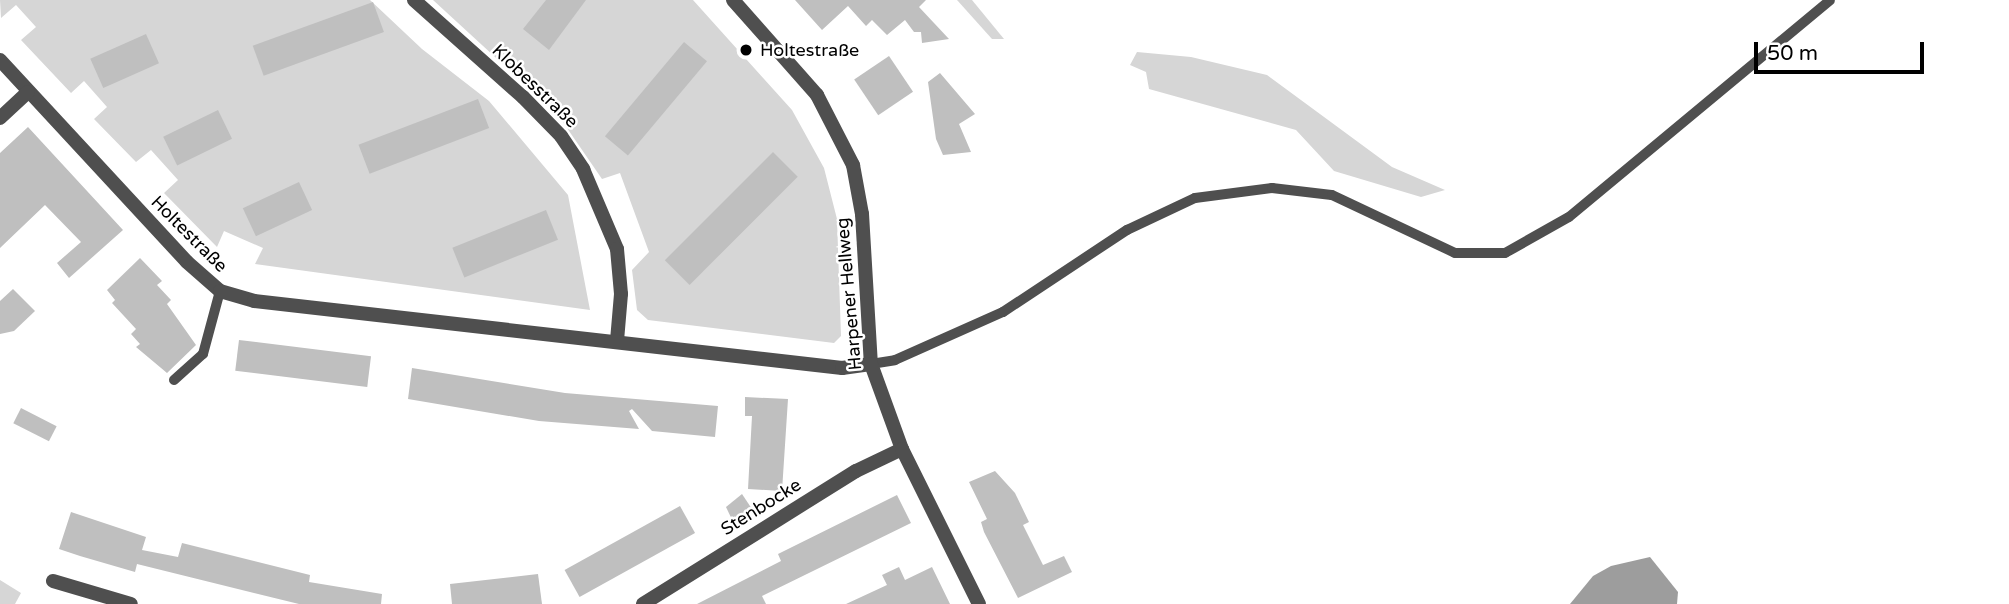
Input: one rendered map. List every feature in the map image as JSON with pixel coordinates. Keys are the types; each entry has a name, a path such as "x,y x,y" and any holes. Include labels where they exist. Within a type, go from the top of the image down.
{"street":[{"name":"Klobesstraße","path":"414,0 523,97 561,136 583,169 617,249 621,294 617,341"},
{"name":"Harpener Hellweg","path":"733,0 817,95 853,165 862,214 871,364 902,449 979,604"},
{"name":"Holtestraße","path":"0,60 206,282 220,291 254,301 842,368 871,364"},
{"path":"0,118 28,92"},
{"name":"Stenbocke","path":"643,604 856,471 902,449"},
{"path":"53,581 131,604"}],"lane":[{"path":"871,364 895,360 1003,312 1128,230 1195,198 1272,188 1332,195 1455,253 1506,253 1569,217 1830,0"},
{"path":"174,380 203,354 220,291"}],"shaded area":[{"path":"0,0 370,0 422,49 489,101 568,195 590,310 255,264 263,248 224,231 217,247 164,193 178,180 151,150 136,162 94,119 107,107 84,81 71,93 21,40 36,27 16,5 1,18"},
{"path":"433,0 693,0 792,110 824,168 837,219 841,336 834,343 648,320 637,310 632,270 649,252 620,173 602,179 558,115"},
{"path":"957,0 972,0 1004,39 992,39"},
{"path":"1137,52 1191,57 1267,75 1392,167 1445,190 1421,197 1334,171 1296,130 1149,89 1146,72 1130,65"},
{"path":"1650,557 1678,592 1677,604 1570,604 1593,576 1611,566"},
{"path":"0,580 21,593 15,604 0,604"}],"building":[{"path":"546,0 586,0 549,50 523,29"},
{"path":"795,0 926,0 919,7 949,39 922,43 921,32 914,32 905,20 887,35 872,20 866,26 848,6 822,30"},
{"path":"373,2 384,32 264,76 253,46"},
{"path":"146,34 159,63 103,88 90,59"},
{"path":"684,42 707,61 628,156 605,136"},
{"path":"889,56 913,92 878,115 854,79"},
{"path":"940,73 975,114 959,124 971,152 943,155 936,139 928,82"},
{"path":"478,99 489,128 370,174 359,145"},
{"path":"218,110 232,139 177,166 163,137"},
{"path":"28,127 123,230 69,278 57,263 81,242 45,205 0,248 0,153"},
{"path":"773,152 798,177 690,285 665,260"},
{"path":"299,182 312,210 256,236 243,208"},
{"path":"546,210 558,240 464,278 452,248"},
{"path":"140,258 162,281 157,285 171,300 167,304 196,345 167,373 136,347 140,344 131,334 136,329 112,303 115,300 107,290"},
{"path":"13,289 35,311 14,331 0,334 0,301"},
{"path":"239,340 371,356 367,387 235,371"},
{"path":"412,368 565,393 718,406 715,437 652,431 632,409 629,411 639,429 539,421 408,399"},
{"path":"745,397 788,399 782,491 748,489 752,416 745,416"},
{"path":"21,408 57,426 49,441 13,423"},
{"path":"995,471 1015,493 1029,522 1023,525 1043,565 1064,556 1072,572 1018,598 984,532 981,522 987,519 969,482"},
{"path":"742,494 756,515 735,526 726,507"},
{"path":"897,495 911,523 762,596 766,604 697,604 781,561 778,554"},
{"path":"680,506 695,533 580,597 565,570"},
{"path":"71,512 146,537 142,550 178,557 182,543 310,575 309,582 382,594 381,604 299,604 137,564 135,572 80,556 59,549"},
{"path":"899,567 905,580 932,567 950,604 846,604 887,585 882,575"},
{"path":"538,574 542,604 452,604 450,584"}],"place":[{"name":"Holtestraße","path":"746,50"}]}
